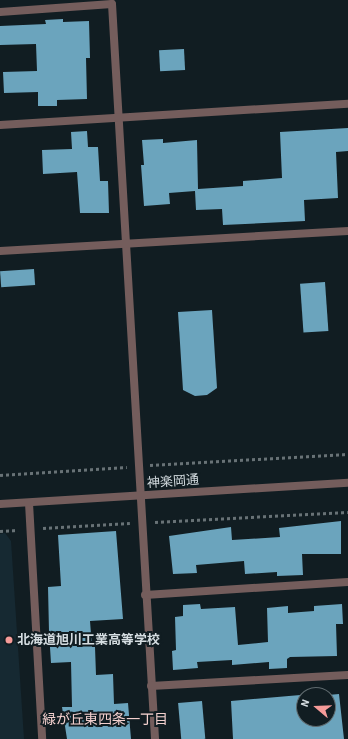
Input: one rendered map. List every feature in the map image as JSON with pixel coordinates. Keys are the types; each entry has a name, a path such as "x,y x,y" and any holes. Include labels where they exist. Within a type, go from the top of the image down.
{"street":[{"path":"0,12 112,4 127,244 137,466 155,739"},
{"path":"0,125 348,104"},
{"path":"0,251 348,230"},
{"name":"神楽岡通","path":"0,504 348,483"},
{"path":"29,503 29,529 42,739"},
{"path":"145,595 348,582"},
{"path":"151,686 348,676"}],"path":[{"path":"0,474 348,454"},
{"path":"0,531 348,512"}],"shaded area":[{"name":"北海道旭川工業高等学校","path":"5,533 11,541 24,739 0,739 0,534"}],"building":[{"path":"63,19 63,22 89,21 90,58 86,58 87,99 57,100 57,106 38,106 38,92 4,93 3,72 37,71 36,44 0,45 0,26 46,24 45,20"},
{"path":"184,49 185,70 160,71 159,50"},
{"path":"348,128 348,151 336,152 338,198 304,200 305,221 223,225 222,209 196,210 195,191 169,193 170,204 144,206 141,165 144,165 142,140 163,139 163,143 197,140 198,189 243,186 243,181 282,178 280,132"},
{"path":"87,131 88,147 98,147 100,181 108,181 109,213 80,213 77,172 43,174 42,150 72,149 71,132"},
{"path":"34,269 35,285 1,287 0,271"},
{"path":"325,282 328,331 303,333 300,284"},
{"path":"212,310 217,388 207,395 195,396 183,390 178,312"},
{"path":"341,521 341,554 302,554 303,575 277,576 277,572 245,574 244,561 196,565 197,573 173,574 169,536 231,527 232,540 280,537 279,528"},
{"path":"116,531 123,619 90,621 92,647 95,647 96,675 113,674 114,704 128,703 131,739 67,739 62,707 72,707 71,662 51,663 49,632 48,587 61,586 58,535"},
{"path":"200,604 201,609 235,607 238,645 268,642 267,608 288,606 288,613 314,611 314,606 342,604 343,624 336,624 337,656 290,657 287,659 287,668 269,669 269,662 232,665 232,660 197,662 198,668 173,670 172,651 176,650 175,617 183,616 183,605"},
{"path":"336,694 339,694 344,739 233,739 231,701 296,695 296,727 336,727"},
{"path":"202,701 205,739 181,739 178,703"}],"place":[{"name":"北海道旭川工業高等学校","path":"9,640"}],"district":[{"name":"緑が丘東四条一丁目","path":"105,720"}]}
